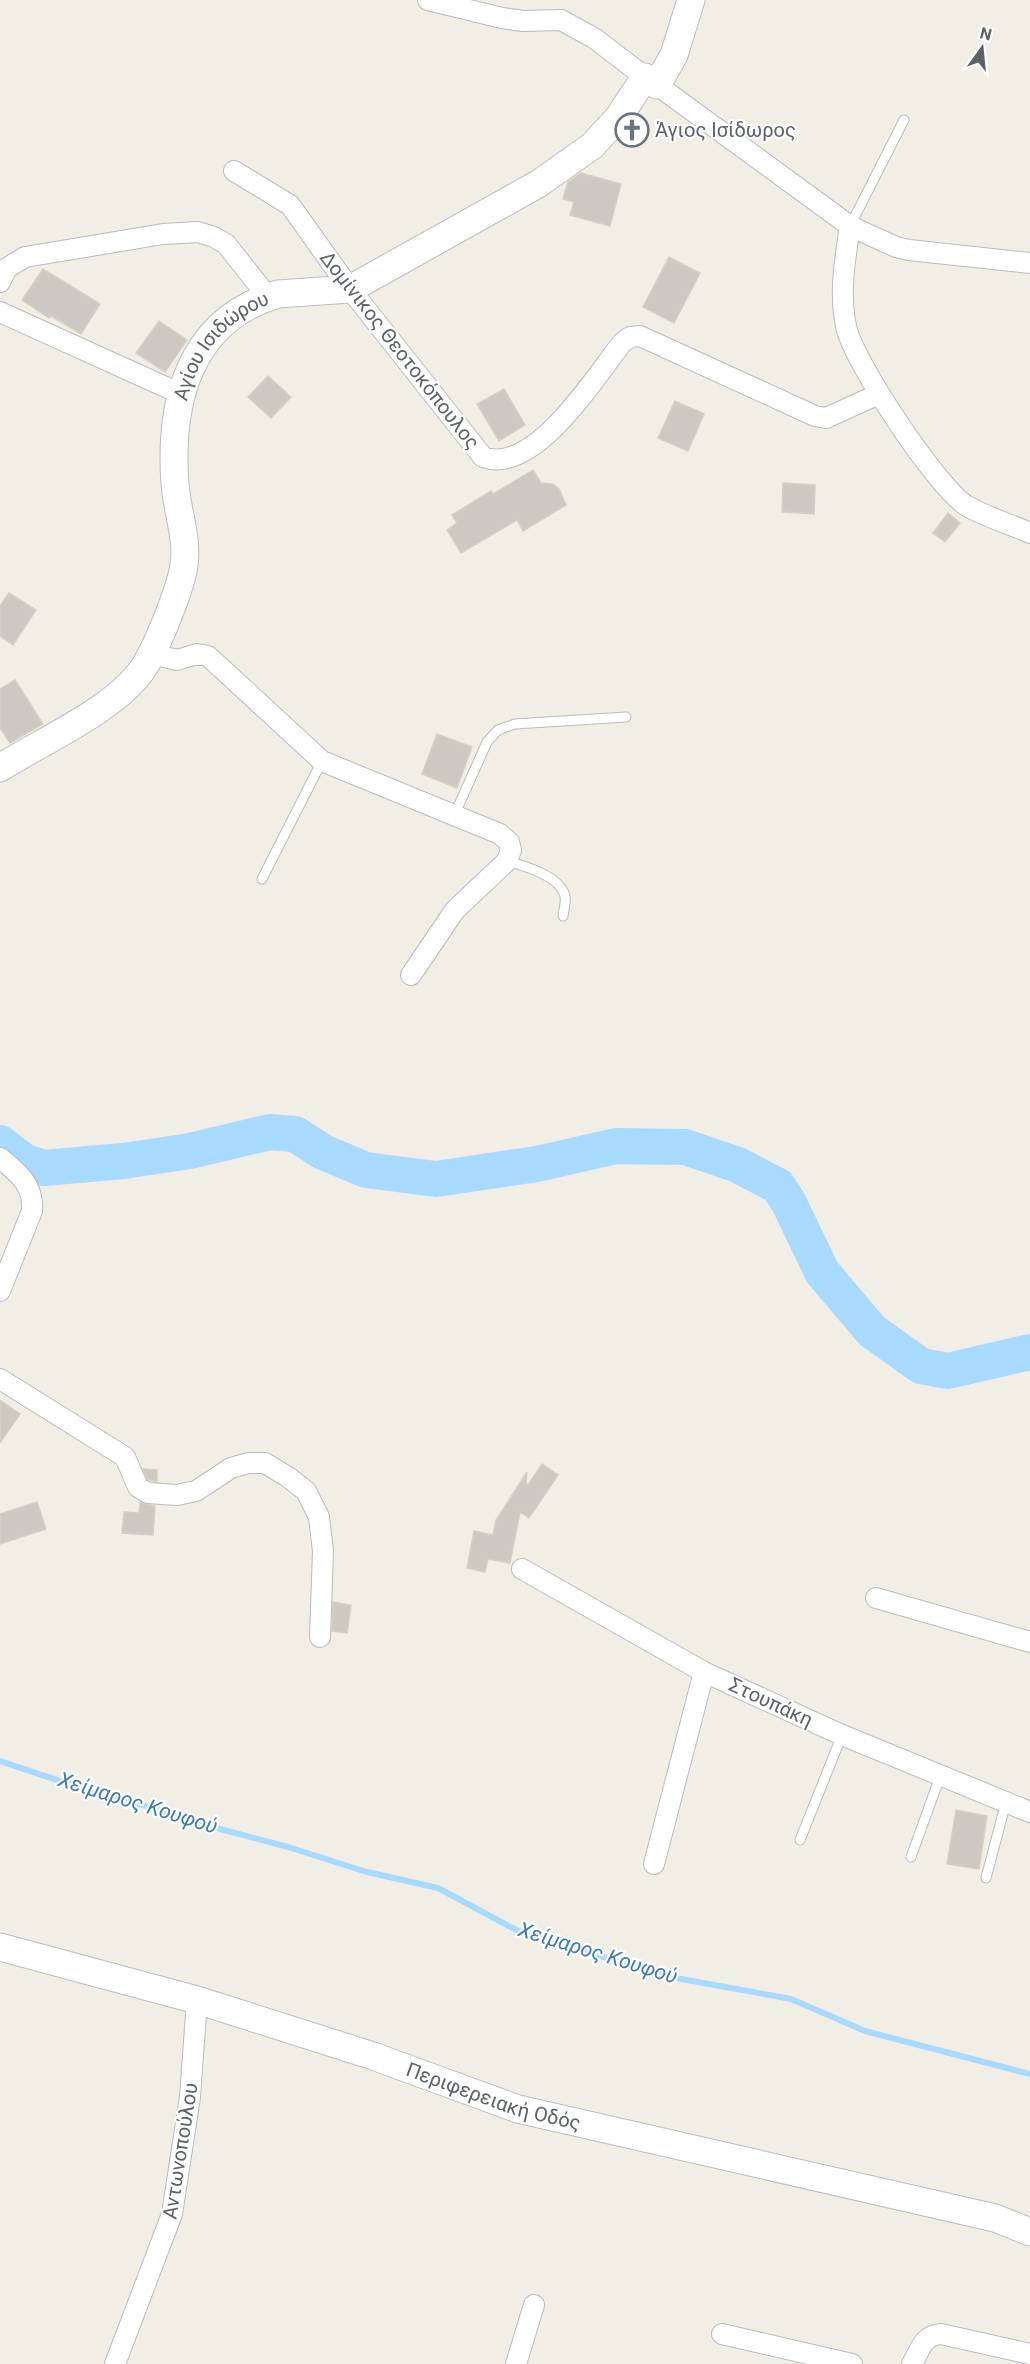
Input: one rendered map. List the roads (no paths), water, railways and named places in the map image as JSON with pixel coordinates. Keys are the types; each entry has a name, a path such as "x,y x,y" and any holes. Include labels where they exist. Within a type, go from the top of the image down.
{"street":[{"path":"428,0 502,18 523,21 561,20 594,38 850,226 896,247 1030,263"},
{"name":"Αγίου Ισιδώρου","path":"0,768 112,700 133,681 152,654 185,564 174,461 176,422 181,394 188,371 215,329 268,297 278,294 350,289 538,184 581,155 618,118 674,54 691,0"},
{"name":"Δομίνικος Θεοτοκόπουλος","path":"234,171 290,205 350,289 483,457 504,460 547,436 622,343 630,337 640,336 815,416 826,418 879,394"},
{"path":"850,226 844,286 846,328 879,394 950,492 967,506 1030,533"},
{"path":"0,282 7,268 25,257 163,234 198,232 226,244 268,297"},
{"path":"0,312 181,394"},
{"path":"152,654 177,660 198,654 208,656 322,761 500,834 509,842 511,850 507,861 455,910 411,975"},
{"path":"0,1158 28,1184 33,1201 32,1210 0,1292"},
{"path":"0,1379 125,1457 138,1487 148,1493 177,1495 196,1491 231,1468 248,1463 265,1462 306,1491 319,1517 323,1551 320,1637"},
{"name":"Στουπάκη","path":"522,1569 704,1671 842,1735 1030,1812"},
{"path":"876,1598 1030,1642"},
{"path":"654,1864 704,1671"},
{"name":"Περιφερειακή Οδός","path":"0,1947 197,2000 373,2056 518,2109 995,2218 1030,2232"},
{"name":"Αντωνοπούλου","path":"115,2364 172,2214 190,2097 197,2000"},
{"name":"Περιφερειακή Οδός","path":"995,2218 1030,2220"},
{"path":"516,2364 534,2306"},
{"path":"722,2334 852,2364"},
{"path":"912,2364 926,2339 932,2335 941,2334 1030,2354"}],"lane":[{"path":"850,226 904,120"},
{"path":"454,816 487,742 498,730 515,724 626,717"},
{"path":"262,879 322,761"},
{"path":"507,861 531,868 558,884 566,897 563,916"},
{"path":"800,1840 842,1735"},
{"path":"911,1857 941,1774"},
{"path":"986,1878 1006,1802"}],"waterway":[{"path":"0,1143 25,1162 44,1168 123,1161 190,1151 270,1132 295,1134 323,1152 366,1170 436,1179 537,1164 616,1146 685,1147 738,1165 778,1186 789,1203 822,1272 872,1331 921,1366 948,1371 1030,1352"},
{"name":"Χείμαρος Κουφού","path":"0,1761 99,1794 162,1810 205,1825 288,1847 367,1872 438,1888 520,1932 562,1947 608,1958 654,1974 791,1999 865,2031 1030,2074"}],"place":[{"name":"Άγιος Ισίδωρος","path":"632,130"}]}
